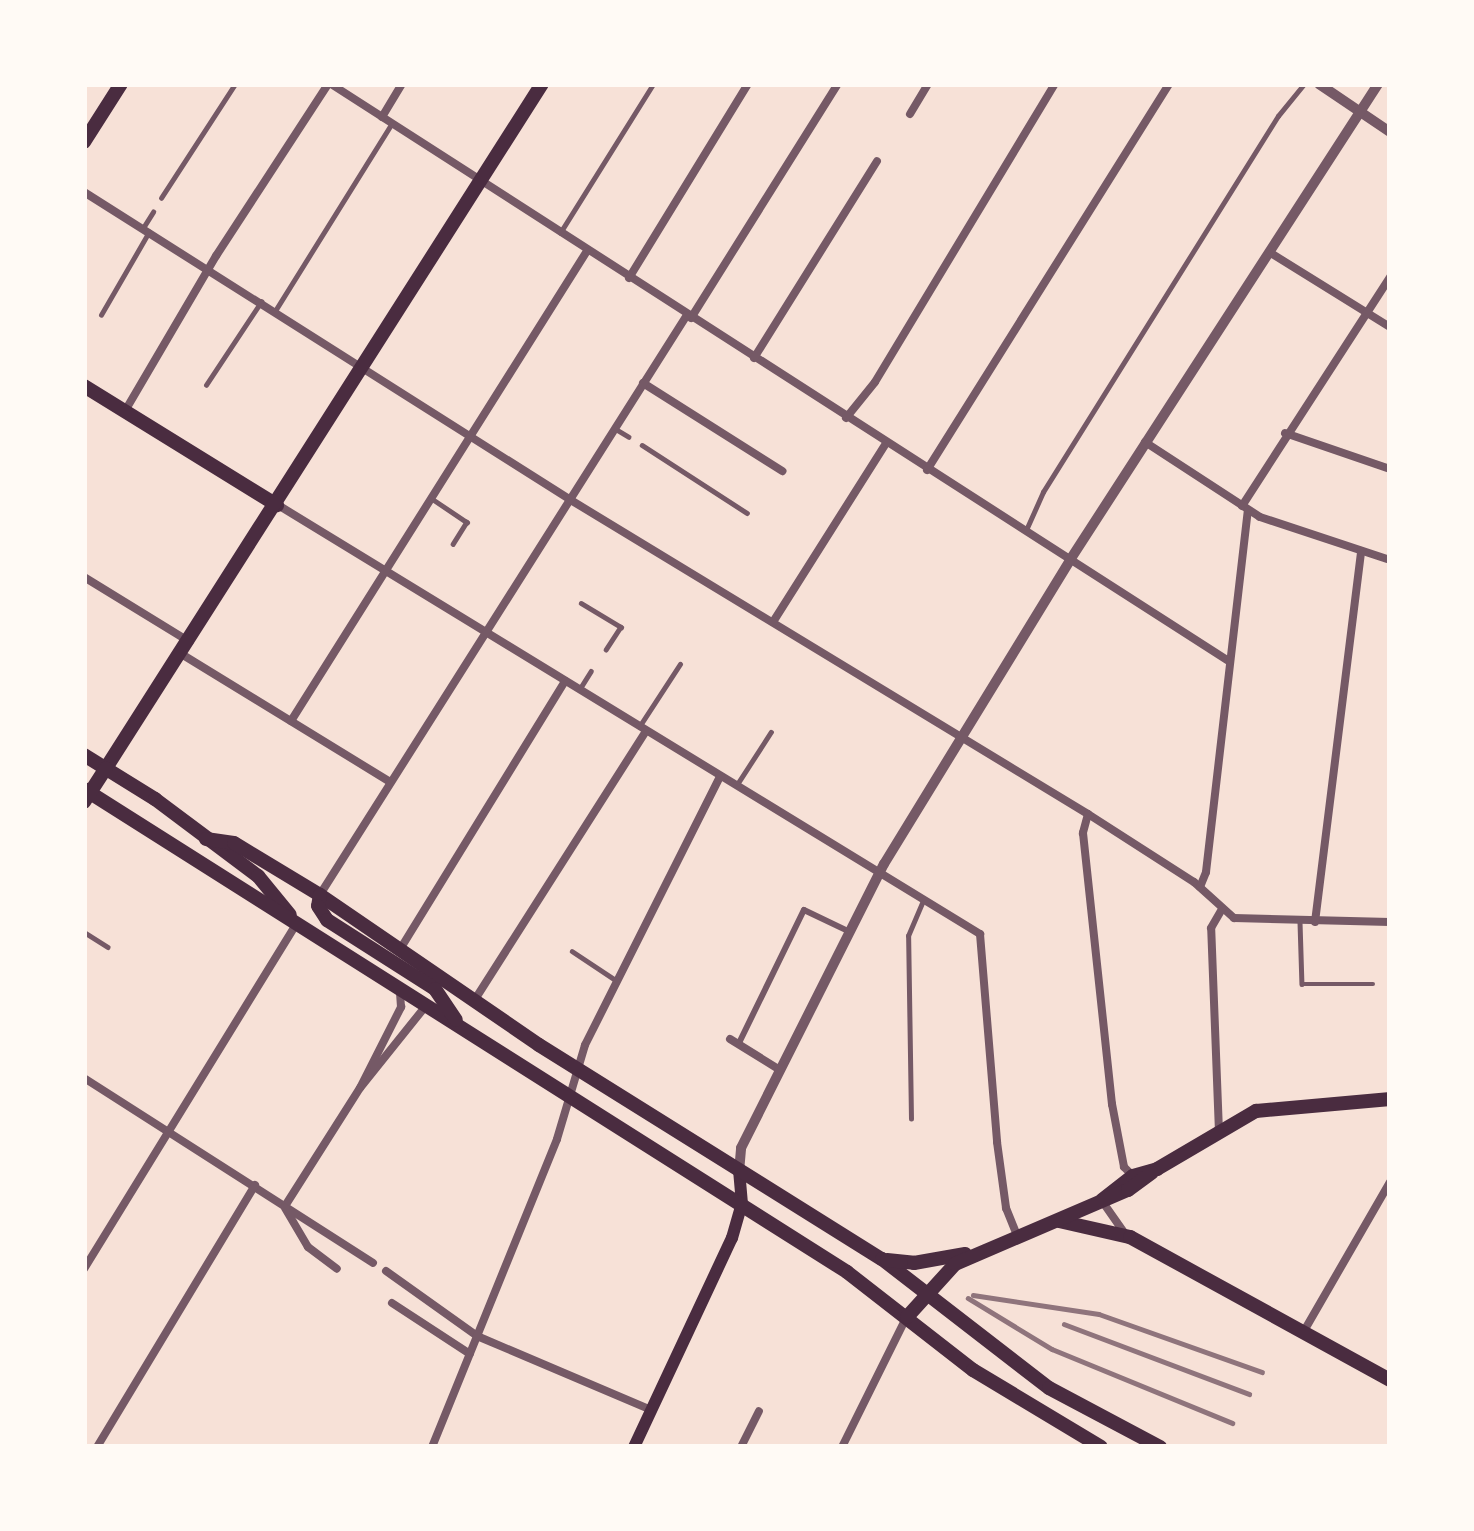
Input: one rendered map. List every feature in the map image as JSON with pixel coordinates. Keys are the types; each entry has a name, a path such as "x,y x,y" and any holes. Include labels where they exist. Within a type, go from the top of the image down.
{"main road":[{"path":"84,142 121,84"},
{"path":"542,84 187,649 86,794 399,991 456,1020 569,1097 742,1204 907,1317 985,1378 1100,1447"},
{"path":"84,386 278,505"},
{"path":"84,755 265,882 296,924"},
{"path":"206,839 234,843 320,895 473,1002 882,1259 1049,1388 1145,1444 1160,1447"},
{"path":"320,895 318,906 327,920 435,989 456,1020"},
{"path":"907,1317 924,1292 955,1264 1102,1201 1264,1110 1390,1099"},
{"path":"1102,1201 1132,1176 1156,1169"},
{"path":"634,1447 742,1204 739,1172"},
{"path":"1059,1221 1130,1237 1390,1381"},
{"path":"882,1259 914,1263 987,1251"}],"street":[{"path":"125,411 209,269 329,84 1227,660"},
{"path":"382,117 402,84"},
{"path":"629,278 748,84"},
{"path":"320,895 614,428 838,84"},
{"path":"910,114 928,84"},
{"path":"846,418 874,382 1054,84"},
{"path":"927,470 1169,84"},
{"path":"1319,84 1390,132"},
{"path":"739,1172 741,1148 879,873 1070,560 1378,84"},
{"path":"754,358 877,161"},
{"path":"84,192 569,499 1088,814 1200,887 1234,918 1390,922"},
{"path":"291,721 587,251"},
{"path":"1269,252 1390,327"},
{"path":"1200,887 1207,872 1245,508 1285,433 1390,277"},
{"path":"644,382 782,471"},
{"path":"1285,433 1390,469"},
{"path":"1145,442 1245,508 1390,560"},
{"path":"773,622 886,443"},
{"path":"278,505 980,934 1006,1208 1018,1239"},
{"path":"1316,922 1361,551"},
{"path":"84,577 291,721 389,782"},
{"path":"398,952 565,681"},
{"path":"473,1002 643,729"},
{"path":"432,1447 536,1190 578,1070 720,776"},
{"path":"1088,814 1083,833 1112,1104 1124,1167 1132,1176"},
{"path":"1219,1132 1211,928 1222,909"},
{"path":"781,1071 734,1041 803,910 851,932"},
{"path":"84,1269 296,924"},
{"path":"360,1088 366,1066 401,1007 399,991"},
{"path":"285,1207 360,1088 417,1012 427,1006"},
{"path":"84,1078 373,1263"},
{"path":"1304,1331 1390,1182"},
{"path":"97,1447 255,1185"},
{"path":"1102,1201 1114,1224 1130,1237"},
{"path":"285,1207 308,1247 338,1269"},
{"path":"84,1241 97,1249"},
{"path":"386,1271 477,1336 652,1410"},
{"path":"392,1303 470,1354"},
{"path":"842,1447 907,1317"},
{"path":"741,1447 759,1411"}],"lane":[{"path":"161,198 236,84"},
{"path":"560,233 653,84"},
{"path":"1025,533 1069,451 1278,116 1286,112 1304,84"},
{"path":"275,311 392,123"},
{"path":"100,315 153,212"},
{"path":"206,385 262,302"},
{"path":"614,428 629,437"},
{"path":"642,445 747,513"},
{"path":"431,498 467,522 453,544"},
{"path":"581,603 621,627 606,650"},
{"path":"643,729 680,664"},
{"path":"579,690 591,671"},
{"path":"736,786 771,732"},
{"path":"911,1118 908,936 923,899"},
{"path":"1300,922 1302,984 1373,984"},
{"path":"84,932 108,947"},
{"path":"572,951 617,981"}],"railway":[{"path":"973,1295 1099,1314 1262,1372"},
{"path":"968,1298 1052,1349 1232,1423"},
{"path":"1064,1324 1249,1394"}]}
